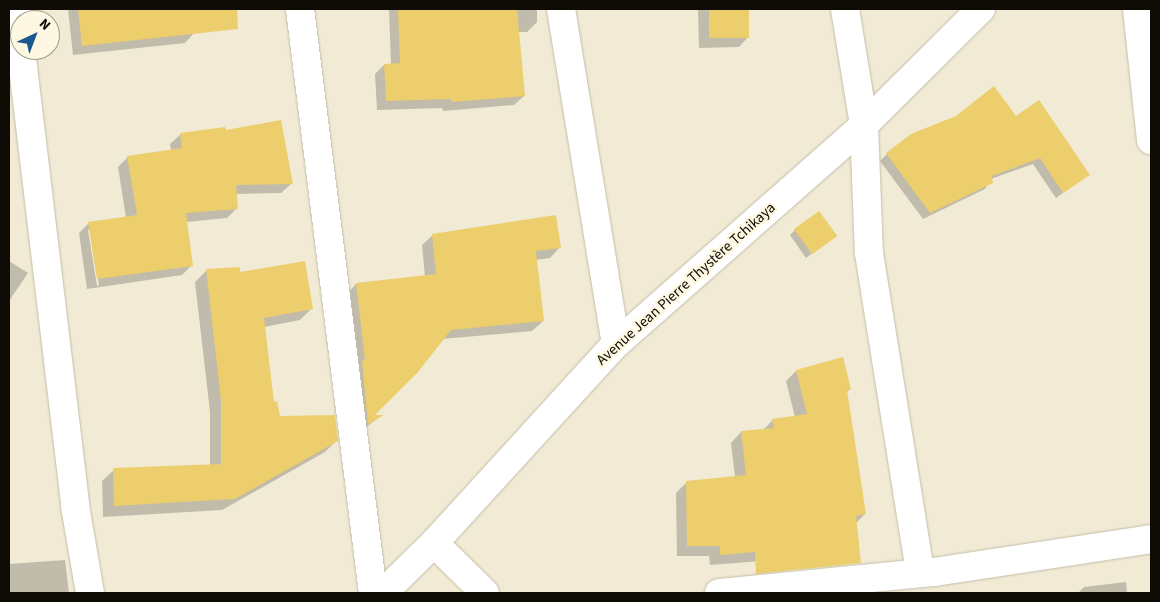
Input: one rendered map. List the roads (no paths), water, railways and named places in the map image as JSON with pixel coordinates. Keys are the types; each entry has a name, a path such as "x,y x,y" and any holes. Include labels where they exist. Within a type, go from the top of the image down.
{"street":[{"path":"300,9 373,593"},
{"path":"561,9 616,344"},
{"path":"846,9 864,125 869,253 934,579"},
{"name":"Avenue Jean Pierre Thystère Tchikaya","path":"383,593 434,543 616,344 864,125 981,9"},
{"path":"1137,9 1151,140"},
{"path":"22,60 75,506 90,593"},
{"path":"719,593 934,579 1151,539"},
{"path":"434,543 485,593"}]}
